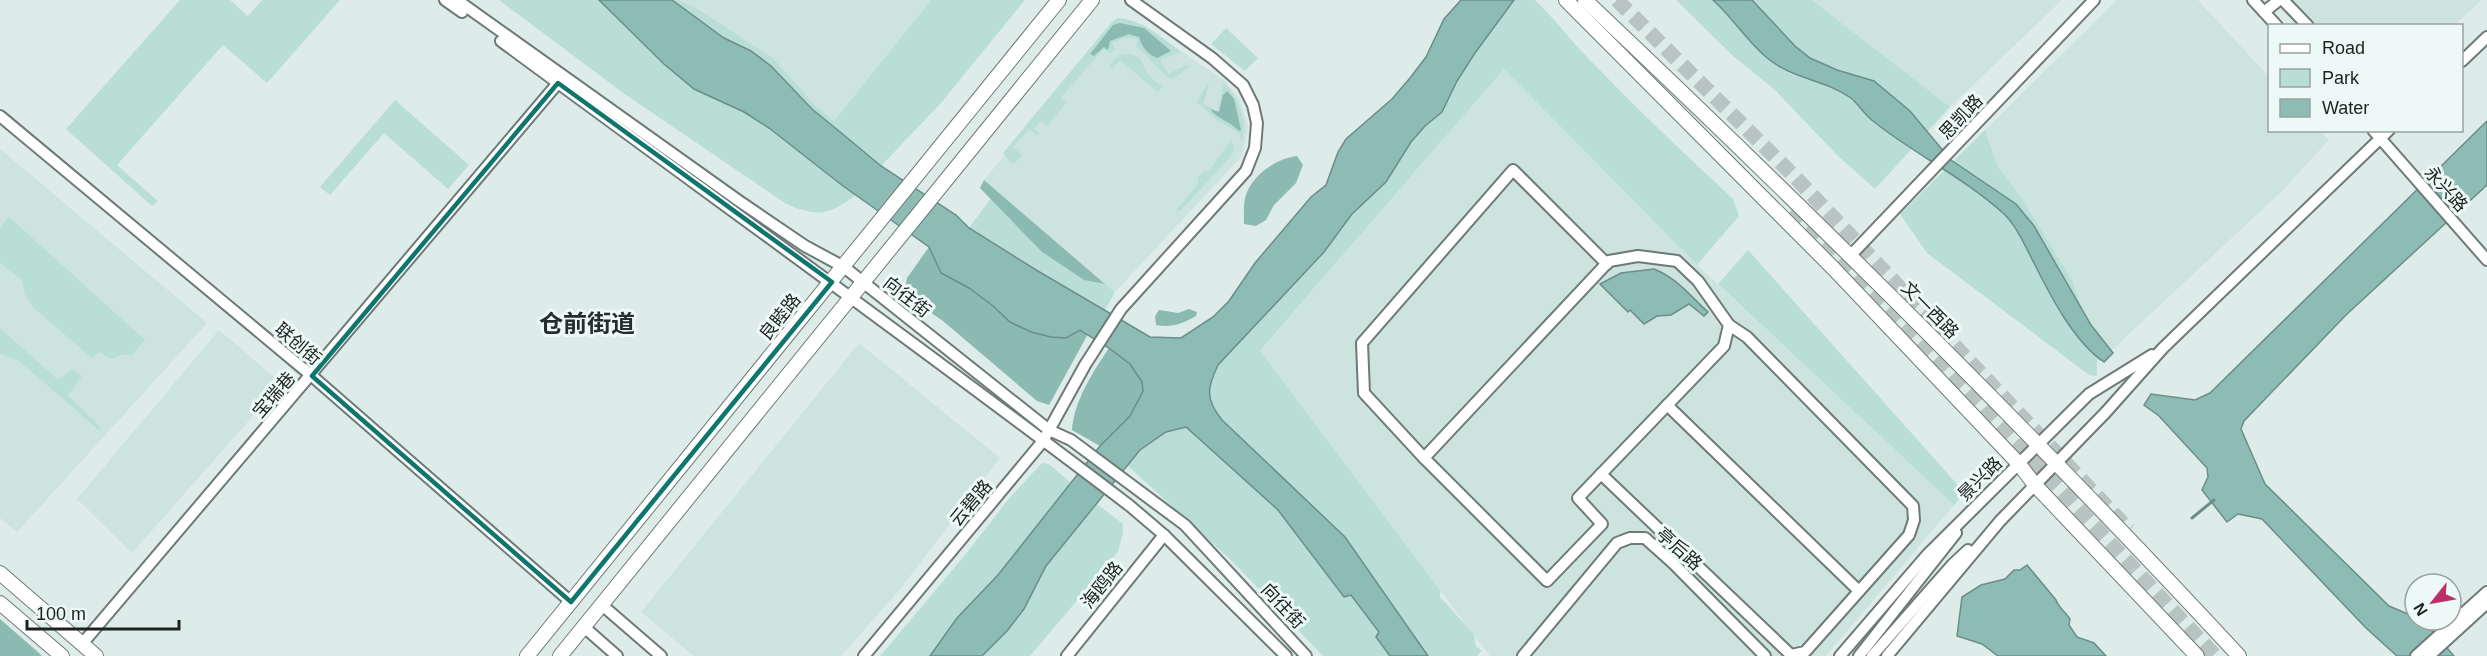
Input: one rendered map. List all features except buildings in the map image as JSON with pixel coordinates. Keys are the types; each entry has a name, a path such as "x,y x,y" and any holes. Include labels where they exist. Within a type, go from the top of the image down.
{"main road":[{"name":"良睦路","path":"527,656 1059,0"},
{"path":"560,656 1092,0"},
{"path":"1566,0 1834,269 2197,656"},
{"name":"文一西路","path":"1585,0 1851,255 2151,560 2239,656"},
{"path":"0,573 96,656"},
{"path":"0,603 62,656"}],"street":[{"name":"向往街","path":"446,0 725,207 832,282 1131,506 1164,535 1286,656"},
{"name":"向往街","path":"457,0 739,201 805,246 844,267 1049,430 1071,440 1185,525 1306,656"},
{"name":"云碧路","path":"864,656 1043,441 1121,309 1246,171 1255,148 1257,123 1253,105 1243,85 1231,73 1131,0"},
{"name":"思凯路","path":"1851,255 2094,0"},
{"path":"2253,0 2275,24"},
{"path":"2264,12 2281,0 2306,24"},
{"path":"2463,60 2487,37"},
{"name":"宝瑞巷","path":"82,644 312,376 558,83"},
{"name":"联创街","path":"0,116 312,376 571,602"},
{"name":"景兴路","path":"1887,656 2000,521 2106,412 2163,348 2377,135"},
{"name":"永兴路","path":"2377,135 2487,260"},
{"path":"1606,264 1513,170 1362,343 1364,393 1424,458 1547,581 1602,524 1578,498 1724,346 1729,325"},
{"path":"1424,458 1606,264 1610,261 1638,256 1677,261 1698,281 1729,325 1747,337 1913,506 1914,520 1908,535 1805,652 1791,655 1600,474"},
{"name":"景兴路","path":"1840,656 1927,555 2089,394 2163,348"},
{"path":"1666,405 1859,591"},
{"path":"1859,656 1978,504"},
{"path":"1872,656 1952,565 2000,521"},
{"name":"海鸥路","path":"1067,656 1164,535"},
{"name":"亭后路","path":"1523,656 1617,543 1630,538 1645,538 1765,656"},
{"path":"2429,656 2487,592"},
{"path":"2416,656 2487,603"},
{"path":"602,605 661,656"},
{"path":"584,627 617,656"}],"highlighted area":[{"path":"558,83 832,282 571,602 312,376"}],"shaded area":[{"path":"678,0 931,0 834,121 816,106 773,58 696,8"},
{"path":"1812,0 2062,0 1950,107"},
{"path":"2117,0 2198,0 2268,76 2268,132 2321,132 2329,140 2281,192 2098,363 2097,353 2072,280 2021,197 1997,165 1985,130"},
{"path":"2272,0 2482,0 2455,24 2294,24"},
{"path":"1115,21 1145,26 1225,81 1239,99 1248,127 1242,156 1115,292 984,180"},
{"path":"1120,23 1144,28 1171,51 1157,58 1145,50 1139,37 1129,34 1110,41 1108,50 1104,47 1094,56 1090,54 1113,25"},
{"path":"1504,69 1697,265 1954,505 1826,656 1490,656 1260,352"},
{"path":"1227,91 1234,99 1241,130 1239,131 1210,109 1219,112 1223,95"},
{"path":"0,149 207,323 17,532 0,518"},
{"path":"1297,156 1303,165 1296,183 1274,205 1266,220 1256,226 1244,224 1245,198 1254,181 1274,164"},
{"path":"984,180 1105,284 1084,280 1042,252 980,188"},
{"path":"929,247 941,273 969,288 1010,322 1079,330 1088,334 1049,405 1037,401 943,321 920,305 905,289 907,278"},
{"path":"1189,309 1197,312 1196,316 1176,325 1156,325 1155,316 1159,310 1178,313"},
{"path":"219,330 280,382 132,553 77,499"},
{"path":"859,343 1000,458 901,588 841,656 694,656 641,612"},
{"path":"1109,348 1136,372 1142,382 1143,390 1136,408 1100,446 1072,430 1080,398"},
{"path":"0,619 38,652 42,656 0,656"}],"green space":[{"path":"180,0 230,0 248,16 262,0 340,0 267,83 223,45 117,165 158,201 152,206 66,129"},
{"path":"499,0 599,0 664,64 694,89 744,112 769,128 856,195 838,207 822,212 806,211 785,203 626,95"},
{"path":"672,0 678,0 696,8 773,58 816,106 834,121 931,0 1025,0 941,103 881,166 812,109 771,66 751,51 725,38"},
{"path":"1514,0 1535,0 1626,96 1733,199 1739,216 1697,265 1504,69 1260,351 1440,590 1440,597 1474,634 1476,647 1482,650 1477,656 1428,656 1345,537 1216,413 1210,399 1210,387 1218,365 1324,252 1352,214 1386,182 1411,142 1442,112 1457,80"},
{"path":"1676,0 1713,0 1765,56 1790,74 1830,86 1851,98 1871,120 1874,81 1815,62 1793,44 1752,0 1812,0 1950,107 1875,189 1837,155 1775,90 1733,56"},
{"path":"1117,18 1143,26 1181,52 1160,60 1168,74 1187,65 1188,67 1173,79 1162,73 1136,47 1138,39 1130,37 1112,42 1115,50 1110,53 1103,49 1061,98 1066,103 1047,126 1041,121 1034,129 1040,134 1038,136 1029,129 1013,147 1022,155 1015,163 1010,162 1003,153"},
{"path":"1226,28 1258,58 1245,71 1211,44"},
{"path":"1131,54 1140,58 1148,75 1162,87 1158,92 1120,60 1113,68 1110,65 1117,56"},
{"path":"1224,83 1241,110 1244,125 1242,142 1239,133 1217,120 1197,102 1207,84 1209,85 1203,104 1218,111"},
{"path":"395,100 469,165 448,189 384,133 330,195 320,187"},
{"path":"1985,130 1997,165 2021,197 2072,280 2097,353 2097,376 2089,375 1927,253 1900,214"},
{"path":"1231,140 1234,146 1232,155 1181,210 1176,211 1199,182 1197,179 1205,170 1208,172"},
{"path":"991,198 1042,252 1084,280 1105,284 1115,292 1105,310 969,228"},
{"path":"9,217 145,340 132,355 121,355 112,359 99,352 92,358 33,307 25,295 22,280 0,263 0,228"},
{"path":"1748,250 1965,493 1954,505 1718,284"},
{"path":"0,328 58,380 72,369 82,376 68,395 100,427 99,430 18,360 0,354"},
{"path":"1187,427 1278,510 1344,597 1351,595 1379,633 1376,637 1390,656 1323,656 1235,564 1128,466 1160,435 1177,428"},
{"path":"1042,463 1049,464 1071,483 998,575 957,618 930,656 880,656 1011,496"},
{"path":"1097,504 1123,524 1118,552 1030,656 982,656 1007,631 1024,609 1046,566"}],"water":[{"path":"599,0 672,0 724,38 751,51 771,66 812,109 881,166 956,215 969,228 1150,337 1181,338 1213,317 1229,301 1255,263 1311,197 1326,185 1338,152 1346,139 1392,99 1410,78 1426,57 1444,19 1461,0 1514,0 1457,81 1442,112 1411,142 1386,182 1352,214 1324,252 1218,365 1210,387 1210,399 1216,413 1345,537 1428,656 1390,656 1376,637 1379,632 1351,595 1344,597 1278,510 1186,427 1166,432 1140,450 1046,566 1024,609 1007,631 982,656 930,656 957,618 998,575 1100,446 1130,416 1143,391 1142,382 1130,364 1080,330 1066,338 1051,337 1031,332 1010,322 969,288 941,273 929,247 843,186 769,128 744,112 694,89 664,64"},
{"path":"1713,0 1752,0 1795,46 1810,58 1837,70 1874,81 1910,111 1951,160 2016,204 2034,226 2091,325 2113,353 2104,362 2083,343 2055,303 2017,230 2003,213 1972,188 1870,119 1851,98 1776,65 1745,36"},
{"path":"2487,121 2487,185 2346,315 2244,421 2241,429 2265,484 2389,606 2403,612 2403,632 2433,632 2454,656 2397,656 2366,628 2262,519 2238,514 2227,522 2202,490 2208,477 2207,468 2159,416 2144,405 2151,394 2195,400 2210,393"},
{"path":"1654,269 1676,282 1708,312 1704,316 1689,304 1671,315 1657,316 1644,324 1630,310 1628,312 1600,284 1621,273"},
{"path":"2027,565 2070,619 2069,625 2077,637 2094,643 2106,656 1998,656 1982,644 1957,636 1962,597 1981,585 2005,579 2014,570 2020,570"}],"waterway":[{"path":"2192,518 2214,500"}],"tunnel":[{"path":"1617,0 1794,176 2129,530"},
{"path":"1793,209 2063,492 2215,656"}],"district":[{"name":"仓前街道","path":"587,323"}]}
